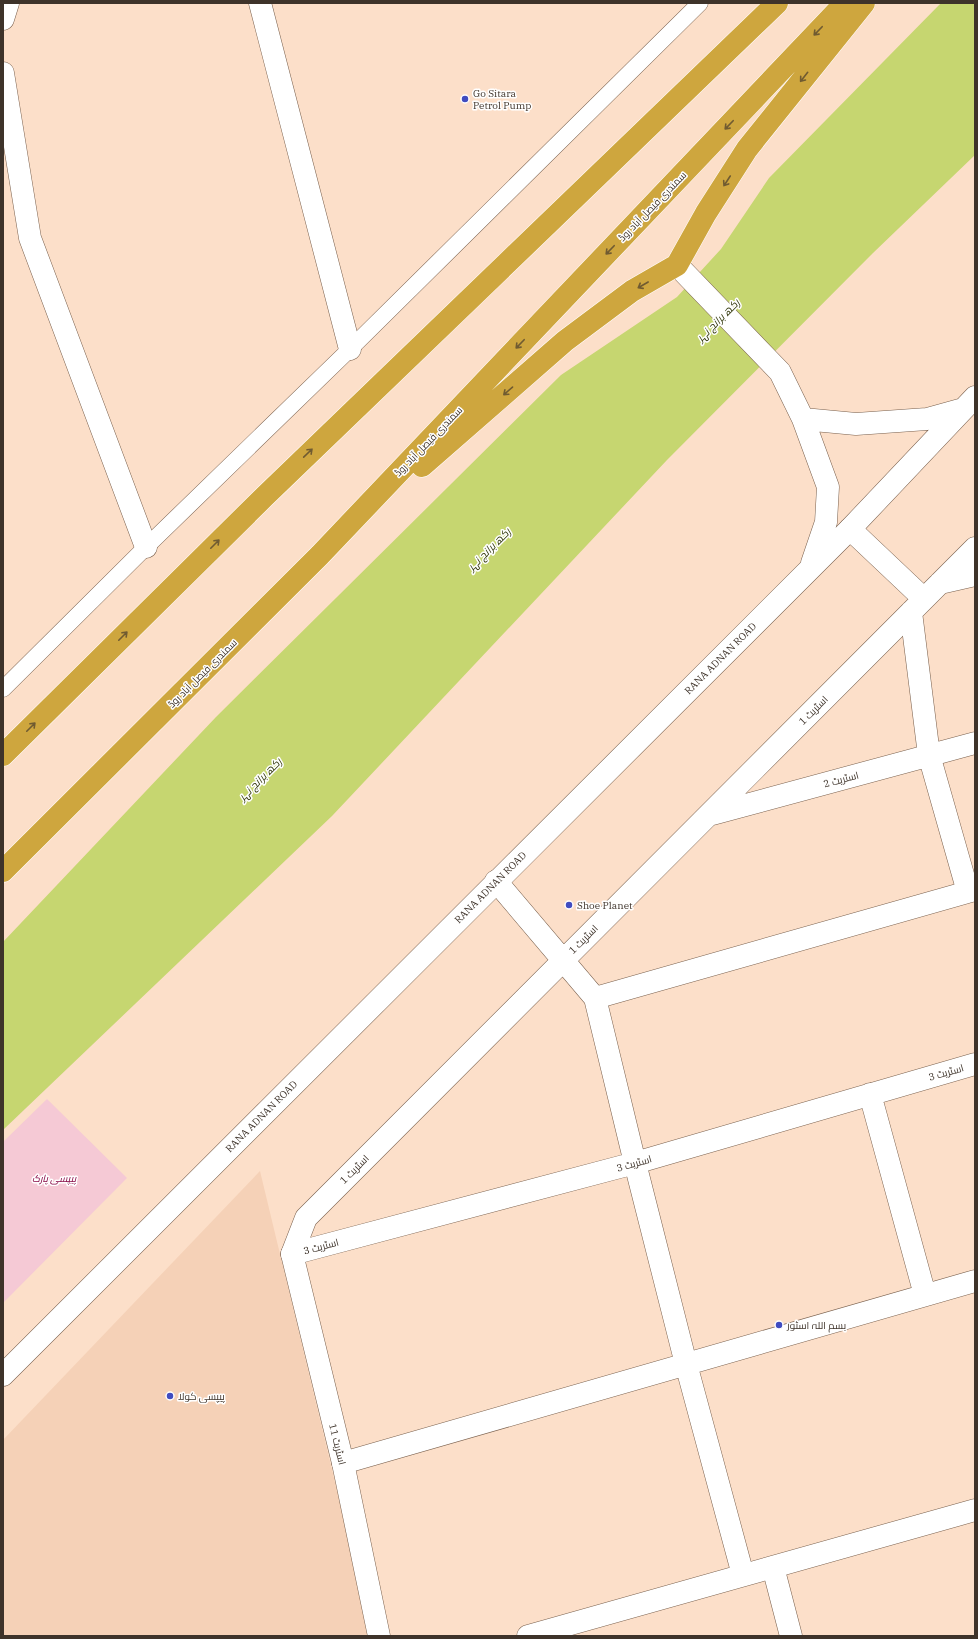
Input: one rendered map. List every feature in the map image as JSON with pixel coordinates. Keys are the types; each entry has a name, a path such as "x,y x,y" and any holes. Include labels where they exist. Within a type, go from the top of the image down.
{"highway":[{"path":"3,755 264,496 777,3"},
{"name":"سمندری فیصل آباد روڈ","path":"3,871 320,555 845,3"},
{"path":"320,555 565,341 632,291 677,265 706,213 747,149 864,3"}],"street":[{"path":"3,19 8,3"},
{"path":"260,3 350,349"},
{"path":"3,73 30,238 146,547"},
{"path":"677,265 780,372 803,419 828,487 826,522 810,568"},
{"path":"803,419 856,424 927,419 969,403"},
{"name":"RANA ADNAN ROAD","path":"3,1375 850,528 969,403"},
{"path":"595,998 971,891 929,755 917,605 850,528"},
{"name":"اسٹریٹ 1","path":"292,1254 306,1218 975,548"},
{"path":"940,583 975,575"},
{"name":"اسٹریٹ 2","path":"708,815 975,743"},
{"path":"496,881 595,998 634,1163 743,1575"},
{"name":"اسٹریٹ 3","path":"292,1254 634,1163 975,1064"},
{"path":"870,1094 925,1295"},
{"name":"اسٹریٹ 11","path":"292,1254 343,1463 379,1636"},
{"path":"343,1463 975,1281"},
{"path":"528,1636 975,1510"},
{"path":"773,1567 791,1636"}],"lane":[{"path":"3,689 700,3"}],"shaded area":[{"name":"پیپسی کولا","path":"260,1171 372,1636 3,1636 3,1440"}],"green space":[{"name":"پیپسی پارک","path":"47,1099 127,1178 3,1303 3,1142"}],"water":[{"name":"رکھ برانچ نہر","path":"941,3 975,3 975,155 873,253 667,460 332,816 3,1130 3,942 216,717 561,375 677,297 721,249 769,178"}],"place":[{"name":"Go Sitara Petrol Pump","path":"465,99"},
{"name":"Shoe Planet","path":"569,905"},
{"name":"بسم اللہ اسٹور","path":"779,1325"},
{"name":"پیپسی کولا","path":"170,1396"}]}
